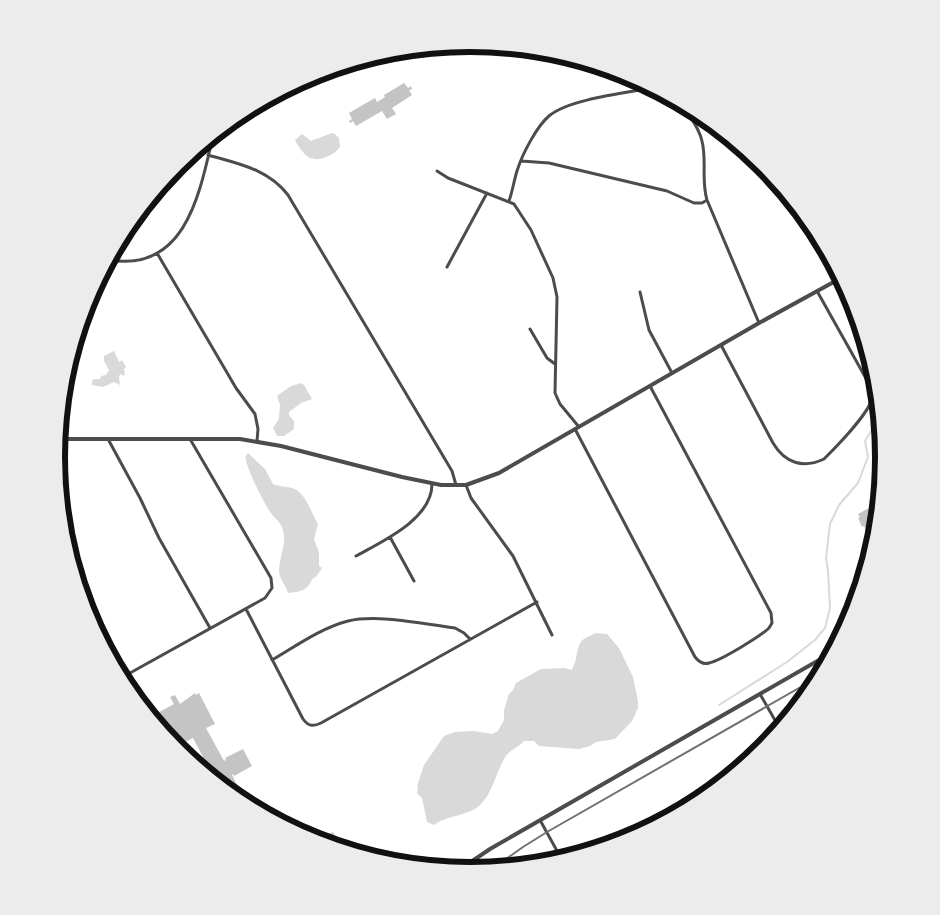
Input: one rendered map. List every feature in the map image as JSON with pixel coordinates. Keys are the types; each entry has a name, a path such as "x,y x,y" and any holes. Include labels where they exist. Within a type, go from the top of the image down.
{"street":[{"path":"509,201 521,161 542,124 553,113 584,102 641,90"},
{"path":"690,118 701,136 704,187 707,200 759,323"},
{"path":"116,260 130,261 157,253 176,238 188,220 210,147"},
{"path":"208,156 260,171 271,177 285,190 452,471 456,486"},
{"path":"521,161 549,163 658,189 694,203 702,203 707,200"},
{"path":"437,171 448,178 509,201 531,230 554,283 558,303 554,384 557,399 577,428 695,657 707,664 738,648 769,628 772,620 771,613 650,386"},
{"path":"446,267 487,194"},
{"path":"157,253 254,414 258,429 256,441"},
{"path":"66,439 227,438 256,441 432,484 466,485 499,473 759,323 835,282"},
{"path":"818,291 868,382"},
{"path":"640,292 645,318 651,334 672,373"},
{"path":"530,329 547,358 555,364"},
{"path":"721,345 773,443 781,454 793,462 809,464 824,459 867,410 871,399"},
{"path":"128,674 265,598 272,588 271,578 190,438"},
{"path":"108,439 159,538 210,628"},
{"path":"356,556 390,537 424,509 432,494 432,484"},
{"path":"466,485 471,498 513,556 552,635"},
{"path":"390,537 414,581"},
{"path":"246,609 303,718 307,724 312,726 321,723 537,602"},
{"path":"272,660 333,626 356,620 384,619 455,628 470,639"},
{"path":"471,862 540,820 822,658"},
{"path":"760,694 776,722"},
{"path":"540,820 558,853"}],"shaded area":[{"path":"332,133 339,138 340,147 334,153 318,159 308,157 295,140 302,134 311,141"},
{"path":"114,351 119,362 122,360 126,367 123,370 125,371 124,376 120,374 119,377 120,385 114,382 103,387 92,385 94,379 100,379 101,376 106,375 109,370 104,361 104,356"},
{"path":"301,383 312,399 301,403 289,412 294,421 294,429 284,436 277,436 273,428 279,419 280,405 277,396 291,386"},
{"path":"248,453 265,469 273,484 292,488 301,494 308,503 318,524 314,539 319,553 319,566 322,568 303,590 288,593 280,577 279,565 284,543 283,531 281,525 265,503 253,479 247,465 246,456"},
{"path":"596,633 607,634 619,648 633,677 638,708 632,721 615,739 596,742 579,749 539,746 534,741 524,741 506,756 488,795 480,805 475,809 434,825 427,822 422,798 417,793 417,786 424,765 444,736 455,732 474,731 492,734 498,731 504,720 504,710 509,694 516,683 541,669 565,668 572,670 581,642 586,637"}],"building":[{"path":"404,83 408,88 411,86 412,89 409,90 412,95 392,108 396,114 387,119 382,111 356,126 353,121 350,123 349,121 352,119 349,113 375,98 377,102 385,97 384,95"},
{"path":"869,508 872,509 867,536 864,526 862,527 858,518 860,517 858,514"},
{"path":"195,693 196,695 199,693 215,724 206,728 224,761 226,760 225,758 243,749 252,766 234,776 232,775 240,790 208,766 193,738 183,743 157,713 174,704 170,697 175,695 180,704"},
{"path":"333,832 338,840 326,836"}],"waterway":[{"path":"719,705 787,662 815,640 825,628 830,608 826,558 830,524 839,505 858,483 868,457 865,441 871,431"}],"railway":[{"path":"503,861 547,832 806,684"}]}
